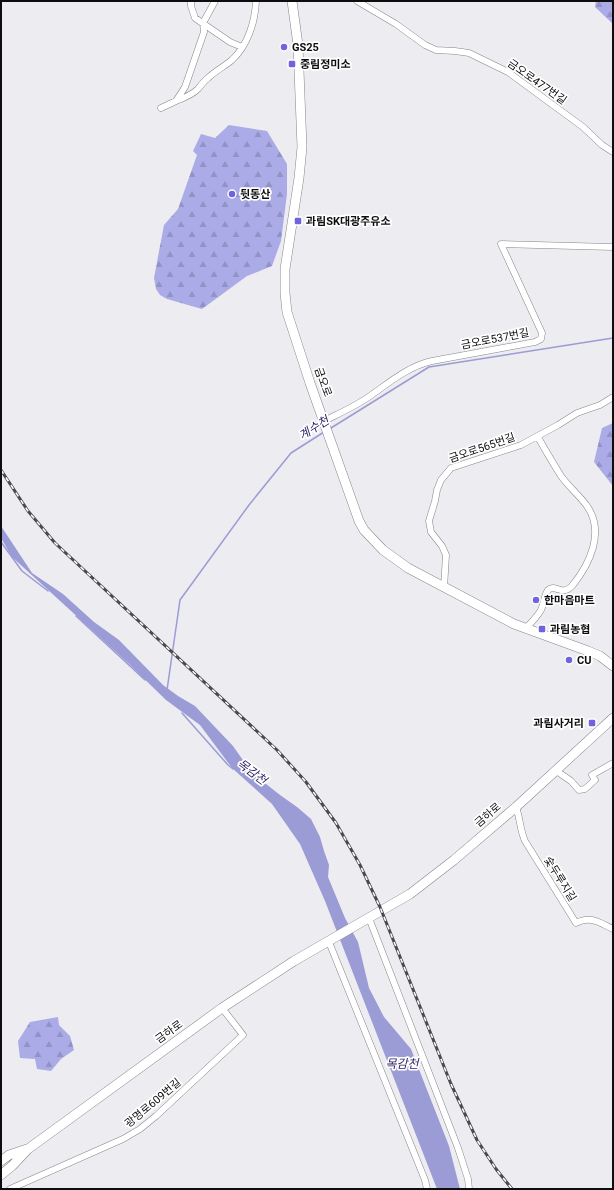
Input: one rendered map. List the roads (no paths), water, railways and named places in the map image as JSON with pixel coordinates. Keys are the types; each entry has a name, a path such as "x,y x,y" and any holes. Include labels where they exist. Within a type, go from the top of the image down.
{"main road":[{"name":"금오로","path":"292,1 298,45 302,147 300,178 286,257 285,293 290,322 310,383 355,510 364,530 394,559 444,588 525,629 600,656 613,666"},
{"name":"금하로","path":"1,1175 28,1149 222,1008 294,962 410,894 454,860 613,718"},
{"name":"금하로","path":"1,1161 9,1156 28,1149"}],"street":[{"path":"191,1 190,6 195,18 230,42 242,47"},
{"path":"176,101 185,87 189,77 204,32 203,23 215,1"},
{"path":"161,108 194,92 206,78 232,60 242,47 251,29 256,1"},
{"name":"금오로477번길","path":"357,1 436,50 469,53 508,72 583,127 602,145 613,152"},
{"name":"금오로537번길","path":"325,422 351,408 393,379 419,365 432,361 535,342 541,339 542,333 501,244 613,247"},
{"name":"금오로565번길","path":"444,588 446,555 442,546 432,532 429,521 441,480 451,468 511,449 538,437 578,413 600,405 613,397"},
{"path":"525,629 541,609 547,592 550,589 553,588 562,591 571,587 585,568 593,549 595,536 595,520 592,513 581,497 561,476 538,437"},
{"path":"555,770 571,781 579,790 585,789 595,780 592,775 613,763"},
{"name":"숯두루지길","path":"516,806 521,830 526,841 576,923 588,919 613,929"},
{"path":"369,918 458,1148 466,1173 469,1189"},
{"path":"329,942 420,1165 427,1189"},
{"name":"광명로609번길","path":"10,1189 123,1139 140,1129 156,1116 243,1035 222,1008"}],"water":[{"name":"목감천","path":"1,526 32,573 63,594 94,622 119,640 163,685 195,706 233,746 252,773 311,819 320,837 329,865 328,877 345,918 358,942 369,988 384,1017 411,1049 449,1146 460,1189 437,1189 325,901 300,844 272,804 232,768 200,725 166,700 128,663 12,557 1,538"}],"waterway":[{"name":"계수천","path":"331,428 429,367 613,338"},
{"name":"계수천","path":"167,690 180,600 249,505 291,453 324,432"},
{"name":"목감천","path":"1,542 22,571 48,591"},
{"name":"목감천","path":"76,616 145,680"},
{"name":"목감천","path":"182,713 233,769"}],"railway":[{"path":"1,470 28,511 55,543 277,750 306,782 336,823 360,865 380,907 451,1084 477,1140 496,1169 512,1189"}],"place":[{"name":"GS25","path":"284,47"},
{"name":"중림정미소","path":"292,64"},
{"name":"뒷동산","path":"232,194"},
{"name":"과림SK대광주유소","path":"298,221"},
{"name":"한마음마트","path":"536,600"},
{"name":"과림농협","path":"542,629"},
{"name":"CU","path":"569,660"},
{"name":"과림사거리","path":"592,723"}]}
